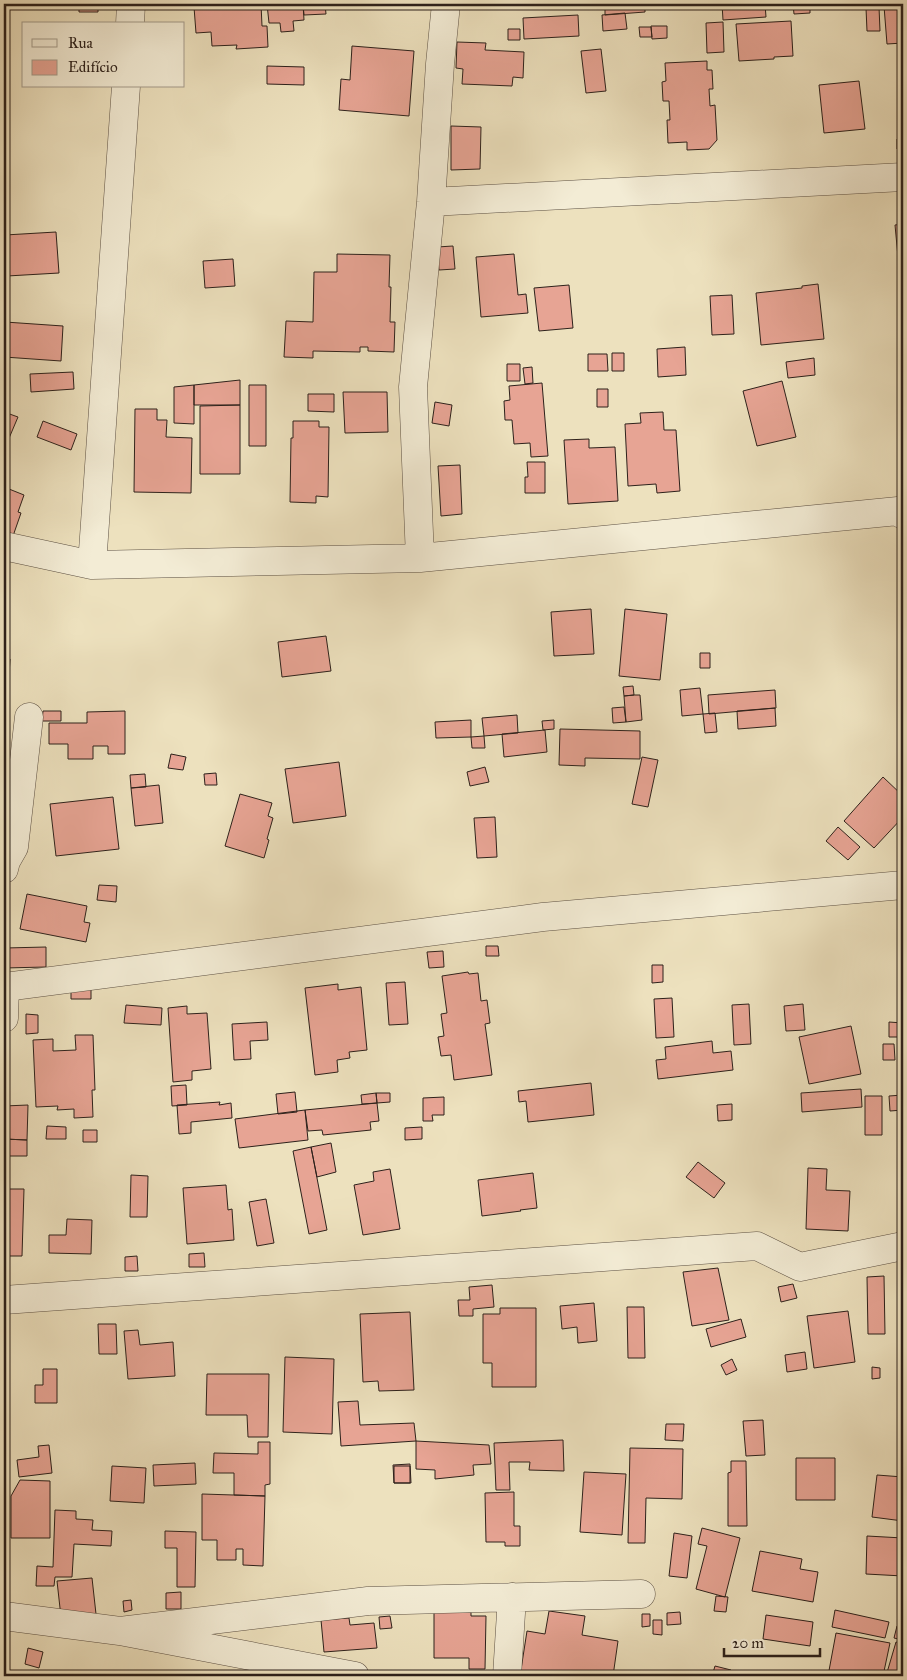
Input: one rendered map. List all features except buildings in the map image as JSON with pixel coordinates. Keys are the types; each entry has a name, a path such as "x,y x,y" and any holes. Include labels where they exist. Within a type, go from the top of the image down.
{"street":[{"path":"130,22 131,4"},
{"path":"420,558 413,387 431,202 446,4"},
{"path":"92,565 126,88"},
{"path":"431,202 903,177"},
{"path":"4,546 92,565 420,558 898,511 903,515"},
{"path":"4,869 14,847 29,717"},
{"path":"4,1018 5,986 543,917 903,884"},
{"path":"4,1300 757,1246 800,1267 903,1246"},
{"path":"120,1631 368,1601 641,1594"},
{"path":"507,1676 512,1597"},
{"path":"4,1616 120,1631 355,1676"}]}
